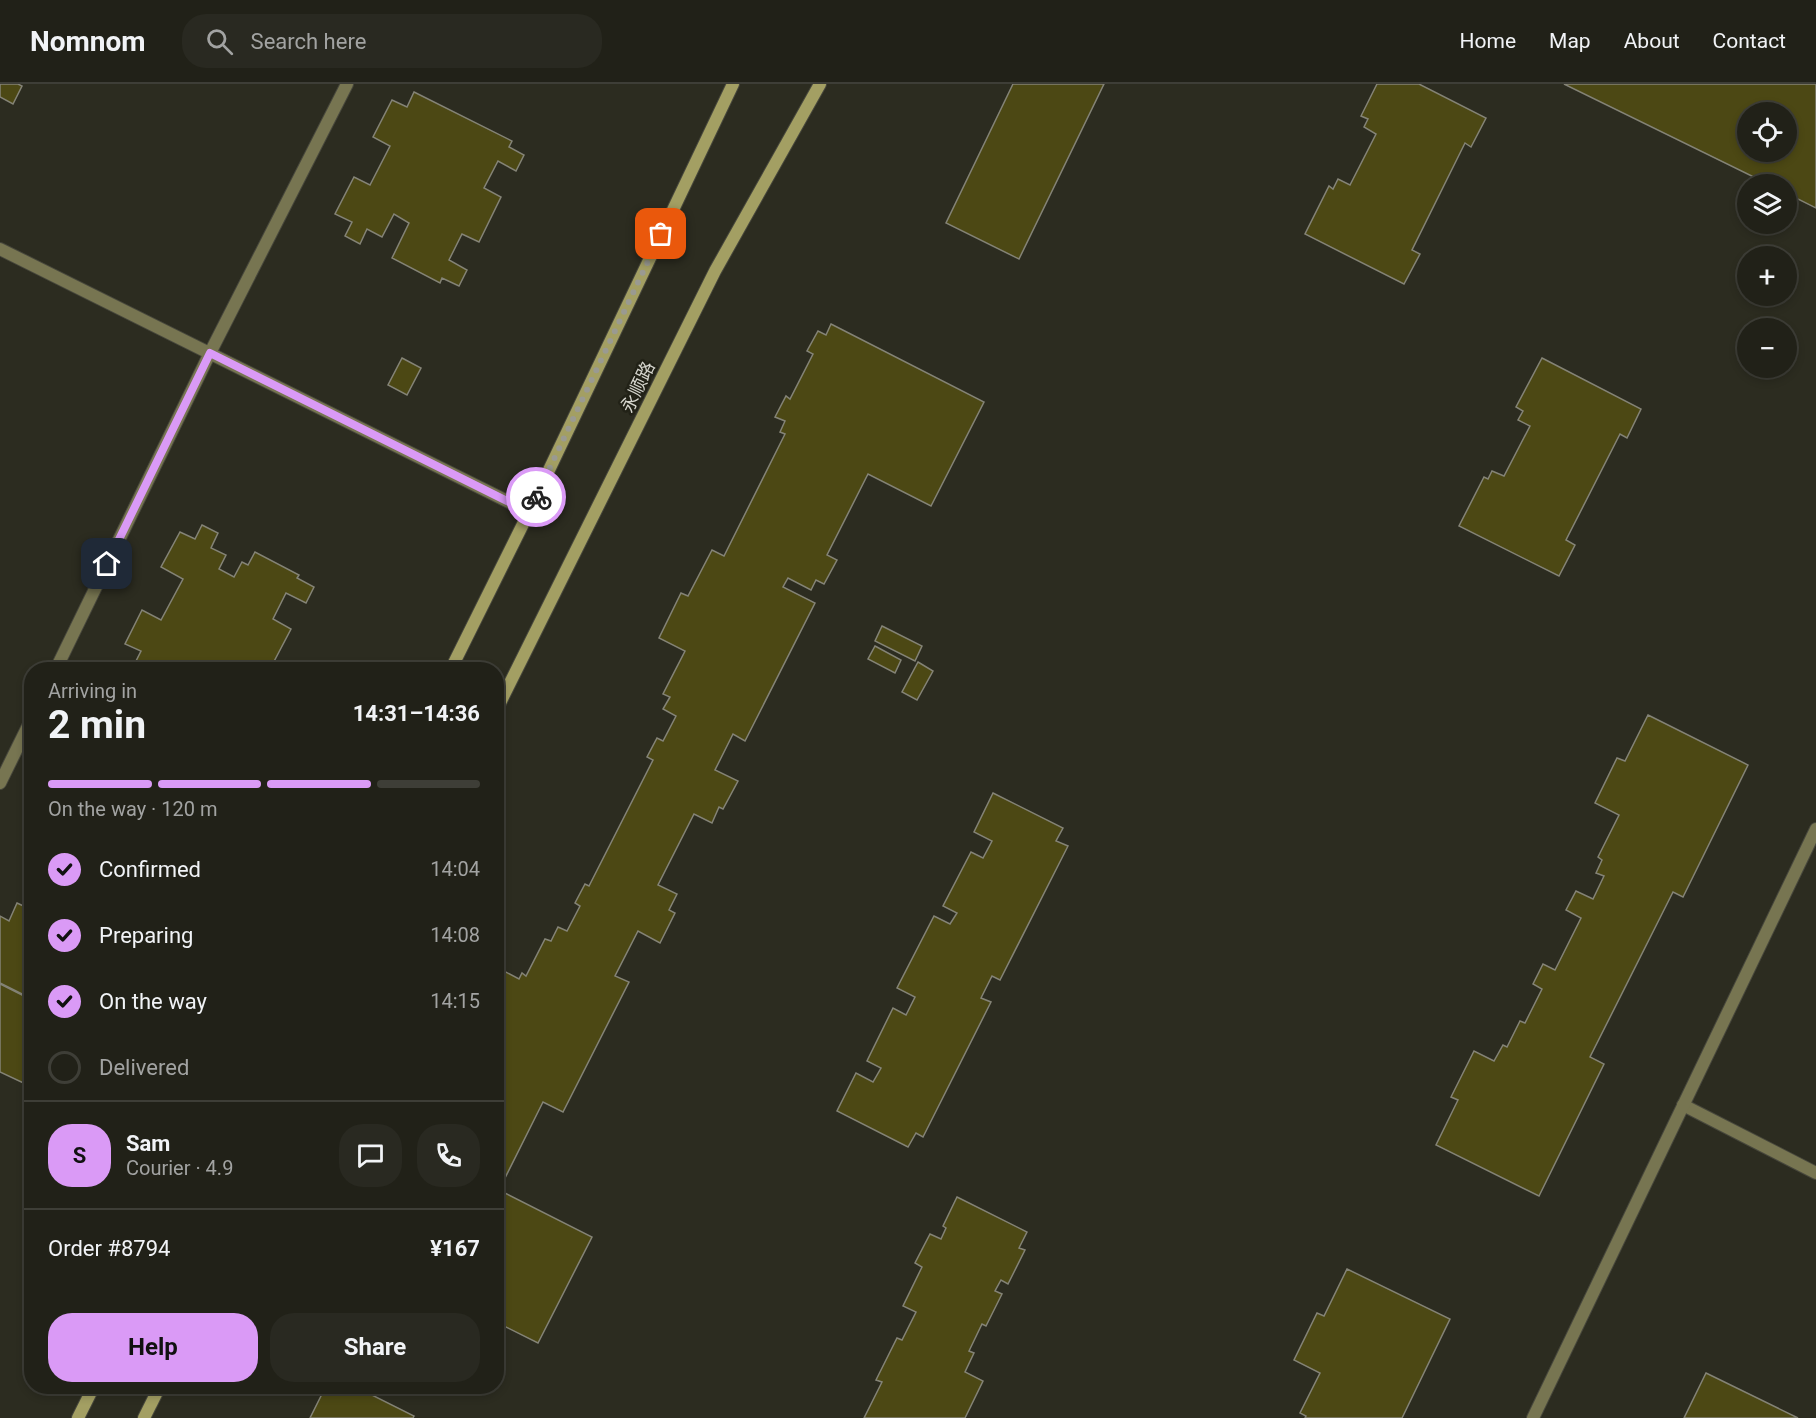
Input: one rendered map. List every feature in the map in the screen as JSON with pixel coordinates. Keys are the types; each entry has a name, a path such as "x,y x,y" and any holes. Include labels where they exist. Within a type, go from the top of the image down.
{"main road":[{"path":"454,662 529,512 733,84"},
{"name":"永顺路","path":"504,695 716,271 820,84"},
{"path":"78,1418 90,1394"},
{"path":"144,1418 156,1394"}],"street":[{"path":"59,662 210,353 347,84"},
{"path":"0,249 529,512"},
{"path":"0,783 24,734"},
{"path":"1533,1418 1816,829"},
{"path":"1683,1105 1816,1173"}],"building":[{"path":"0,84 22,86 13,104 0,97"},
{"path":"1013,84 1104,84 1019,259 946,223"},
{"path":"1377,84 1419,84 1486,118 1471,147 1465,143 1412,250 1420,254 1404,284 1305,234 1329,186 1333,189 1338,179 1350,185 1376,134 1364,127 1368,119 1361,116"},
{"path":"1564,84 1816,84 1816,208 1797,198 1797,174 1748,174"},
{"path":"414,92 512,141 509,147 524,155 516,171 498,161 484,188 501,197 479,242 462,234 449,260 467,270 459,286 442,278 440,283 392,258 409,223 394,214 382,237 367,229 360,244 345,236 352,222 335,214 354,177 370,185 390,146 373,137 392,100 407,107"},
{"path":"831,324 984,402 931,506 868,474 827,555 837,560 824,584 816,580 811,590 788,578 783,587 815,603 745,741 733,734 715,770 738,781 723,809 719,807 712,823 694,814 658,885 677,894 669,910 675,913 660,943 638,931 615,976 629,982 563,1112 543,1102 504,1180 504,971 519,979 522,973 526,976 545,939 551,941 558,927 567,931 580,906 575,903 585,884 589,886 653,760 647,757 657,738 663,741 676,716 663,709 670,697 663,694 685,651 659,638 681,593 688,596 712,550 724,556 785,434 780,432 785,421 775,417 786,396 790,399 813,354 807,351 818,331 826,335"},
{"path":"402,358 421,368 407,395 388,385"},
{"path":"1542,358 1641,409 1627,438 1620,434 1566,540 1575,545 1559,576 1459,526 1484,477 1488,479 1492,471 1504,476 1530,426 1518,420 1523,411 1516,407"},
{"path":"202,525 218,533 211,548 226,555 219,569 234,577 242,562 248,565 255,552 299,575 297,578 314,587 306,603 286,593 273,619 291,629 274,662 136,662 141,651 125,644 142,610 161,620 183,579 161,567 180,532 195,539"},
{"path":"882,626 922,646 915,661 875,641"},
{"path":"875,646 901,660 895,673 868,659"},
{"path":"918,662 933,671 917,700 902,692"},
{"path":"1648,715 1748,765 1683,897 1673,892 1590,1057 1604,1064 1539,1196 1436,1145 1458,1100 1451,1097 1474,1051 1494,1061 1503,1045 1507,1047 1520,1021 1525,1023 1542,989 1533,984 1543,964 1555,970 1581,918 1566,910 1576,891 1593,899 1604,876 1596,873 1602,860 1598,857 1619,815 1595,803 1617,758 1625,761"},
{"path":"993,793 1063,828 1056,841 1068,846 1000,980 992,976 981,998 991,1002 923,1137 916,1133 908,1147 837,1111 856,1073 873,1082 881,1068 867,1061 893,1008 906,1015 915,997 897,988 934,916 950,924 957,913 943,906 971,852 983,858 992,841 974,832"},
{"path":"17,903 24,906 24,995 0,983 0,916 9,921"},
{"path":"0,984 24,996 24,1083 0,1072"},
{"path":"504,1193 592,1237 538,1343 504,1326"},
{"path":"957,1197 1027,1232 1019,1248 1025,1250 1008,1284 1001,1280 995,1291 1002,1294 986,1326 982,1324 969,1351 974,1353 965,1372 983,1381 965,1418 864,1418 882,1382 876,1380 897,1338 902,1340 916,1312 903,1306 922,1267 915,1263 930,1234 941,1239 946,1228 943,1226"},
{"path":"1347,1269 1450,1319 1402,1418 1305,1418 1306,1416 1300,1413 1320,1373 1294,1360 1317,1313 1324,1316"},
{"path":"1706,1373 1798,1418 1684,1418"},
{"path":"322,1394 370,1394 414,1416 413,1418 310,1418"}],"way so far":[{"path":"536,497 661,234"}],"route":[{"path":"107,564 210,353 529,512 536,497"}]}
